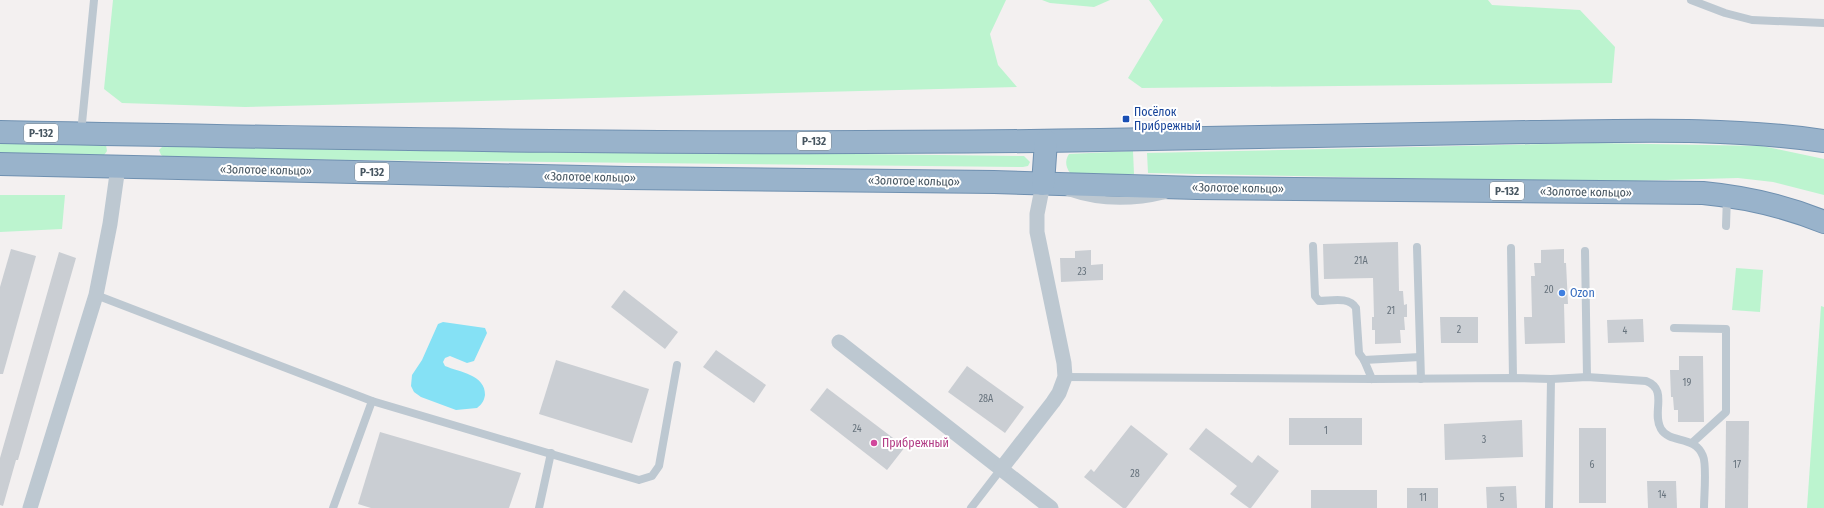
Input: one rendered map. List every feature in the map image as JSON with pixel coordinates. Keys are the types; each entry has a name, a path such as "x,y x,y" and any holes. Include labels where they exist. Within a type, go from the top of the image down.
{"highway":[{"name":"Р-132","path":"0,132 420,140 1046,141 1647,130 1772,134 1824,141"},
{"path":"118,167 120,134"},
{"path":"1043,184 1046,141"},
{"name":"«Золотое кольцо»","path":"0,164 627,178 1043,184 1197,188 1680,193 1727,195 1772,204 1824,222"}],"street":[{"path":"30,508 96,295 110,224 118,167"},
{"path":"1001,469 1053,402 1059,393 1065,377 1063,354 1037,232 1037,214 1043,184"},
{"path":"839,342 1051,508"}],"lane":[{"path":"81,134 94,0"},
{"path":"1691,0 1725,13 1752,20 1824,23"},
{"path":"1726,226 1727,195"},
{"path":"1313,246 1315,296 1319,301 1348,300 1353,302 1356,308 1359,353 1364,360 1372,379"},
{"path":"1417,247 1421,379"},
{"path":"1511,248 1513,378"},
{"path":"1585,250 1587,377"},
{"path":"96,295 372,401 639,480 652,476 659,466 677,365"},
{"path":"1674,328 1726,329 1726,412 1692,443"},
{"path":"1364,360 1420,357"},
{"path":"1065,377 1372,379 1551,379 1587,377 1646,380 1654,384 1658,391 1658,419 1662,431 1665,434 1692,443 1700,449 1704,458 1704,508"},
{"path":"1549,508 1551,379"},
{"path":"333,508 372,401"},
{"path":"539,508 551,453"},
{"path":"971,508 1001,469"}],"green space":[{"path":"113,0 1006,0 990,34 998,65 1017,87 245,107 122,103 104,89"},
{"path":"1042,0 1110,0 1094,7 1050,3"},
{"path":"1149,0 1488,0 1492,5 1580,10 1615,47 1612,83 1142,88 1128,78 1163,20"},
{"path":"0,142 102,143 106,145 107,151 102,158 0,156"},
{"path":"1594,143 1762,146 1824,159 1824,195 1773,182 1738,178 1593,182 1148,173 1147,153"},
{"path":"164,145 1024,156 1030,162 1028,166 1023,167 166,158 161,155 159,150"},
{"path":"1133,151 1134,174 1072,175 1066,165 1069,154"},
{"path":"0,195 65,195 62,229 0,232"},
{"path":"1736,268 1763,270 1760,312 1732,310"},
{"path":"1821,306 1824,307 1824,508 1807,508"}],"water":[{"path":"443,322 485,328 487,333 474,361 467,363 450,356 445,358 443,362 445,366 471,375 481,383 484,388 485,395 484,399 477,408 456,410 421,397 414,392 411,386 412,375 422,360 438,324"}],"building":[{"path":"1398,242 1399,291 1403,291 1404,305 1407,304 1407,317 1404,317 1405,330 1400,330 1401,343 1375,344 1375,330 1372,330 1372,317 1374,317 1373,278 1324,279 1323,244"},
{"path":"11,249 36,256 3,374 0,374 0,287"},
{"path":"1564,249 1568,304 1564,304 1565,343 1525,344 1524,317 1532,317 1531,276 1535,276 1534,263 1541,263 1541,250"},
{"path":"1091,250 1091,265 1103,264 1103,280 1061,282 1060,258 1075,258 1075,251"},
{"path":"59,252 76,258 18,460 16,460 3,506 0,505 0,458"},
{"path":"624,290 678,332 665,349 611,307"},
{"path":"1440,317 1478,317 1478,343 1441,343"},
{"path":"1643,319 1644,342 1608,343 1607,320"},
{"path":"716,350 766,385 754,403 703,367"},
{"path":"1679,356 1703,356 1704,422 1678,422 1678,410 1674,410 1673,397 1671,397 1670,370 1679,370"},
{"path":"556,360 649,389 632,443 539,414"},
{"path":"967,366 1024,407 1005,433 948,392"},
{"path":"827,388 905,447 887,470 810,410"},
{"path":"1289,418 1362,418 1362,445 1289,445"},
{"path":"1522,420 1523,457 1445,460 1444,424"},
{"path":"1726,421 1749,421 1748,508 1725,508"},
{"path":"1131,425 1168,454 1126,508 1123,508 1084,477 1091,469 1094,472"},
{"path":"1206,428 1252,463 1258,455 1279,471 1251,508 1230,494 1237,486 1189,449"},
{"path":"1579,428 1606,428 1606,503 1579,503"},
{"path":"380,432 521,473 509,508 371,508 358,504"},
{"path":"1647,481 1676,481 1677,508 1648,508"},
{"path":"1516,486 1517,508 1487,508 1486,487"},
{"path":"1407,488 1438,488 1438,508 1407,508"},
{"path":"1311,490 1377,490 1377,508 1311,508"}],"place":[{"name":"Посёлок Прибрежный","path":"1126,119"},
{"name":"Ozon","path":"1562,293"},
{"name":"Прибрежный","path":"874,443"}]}
